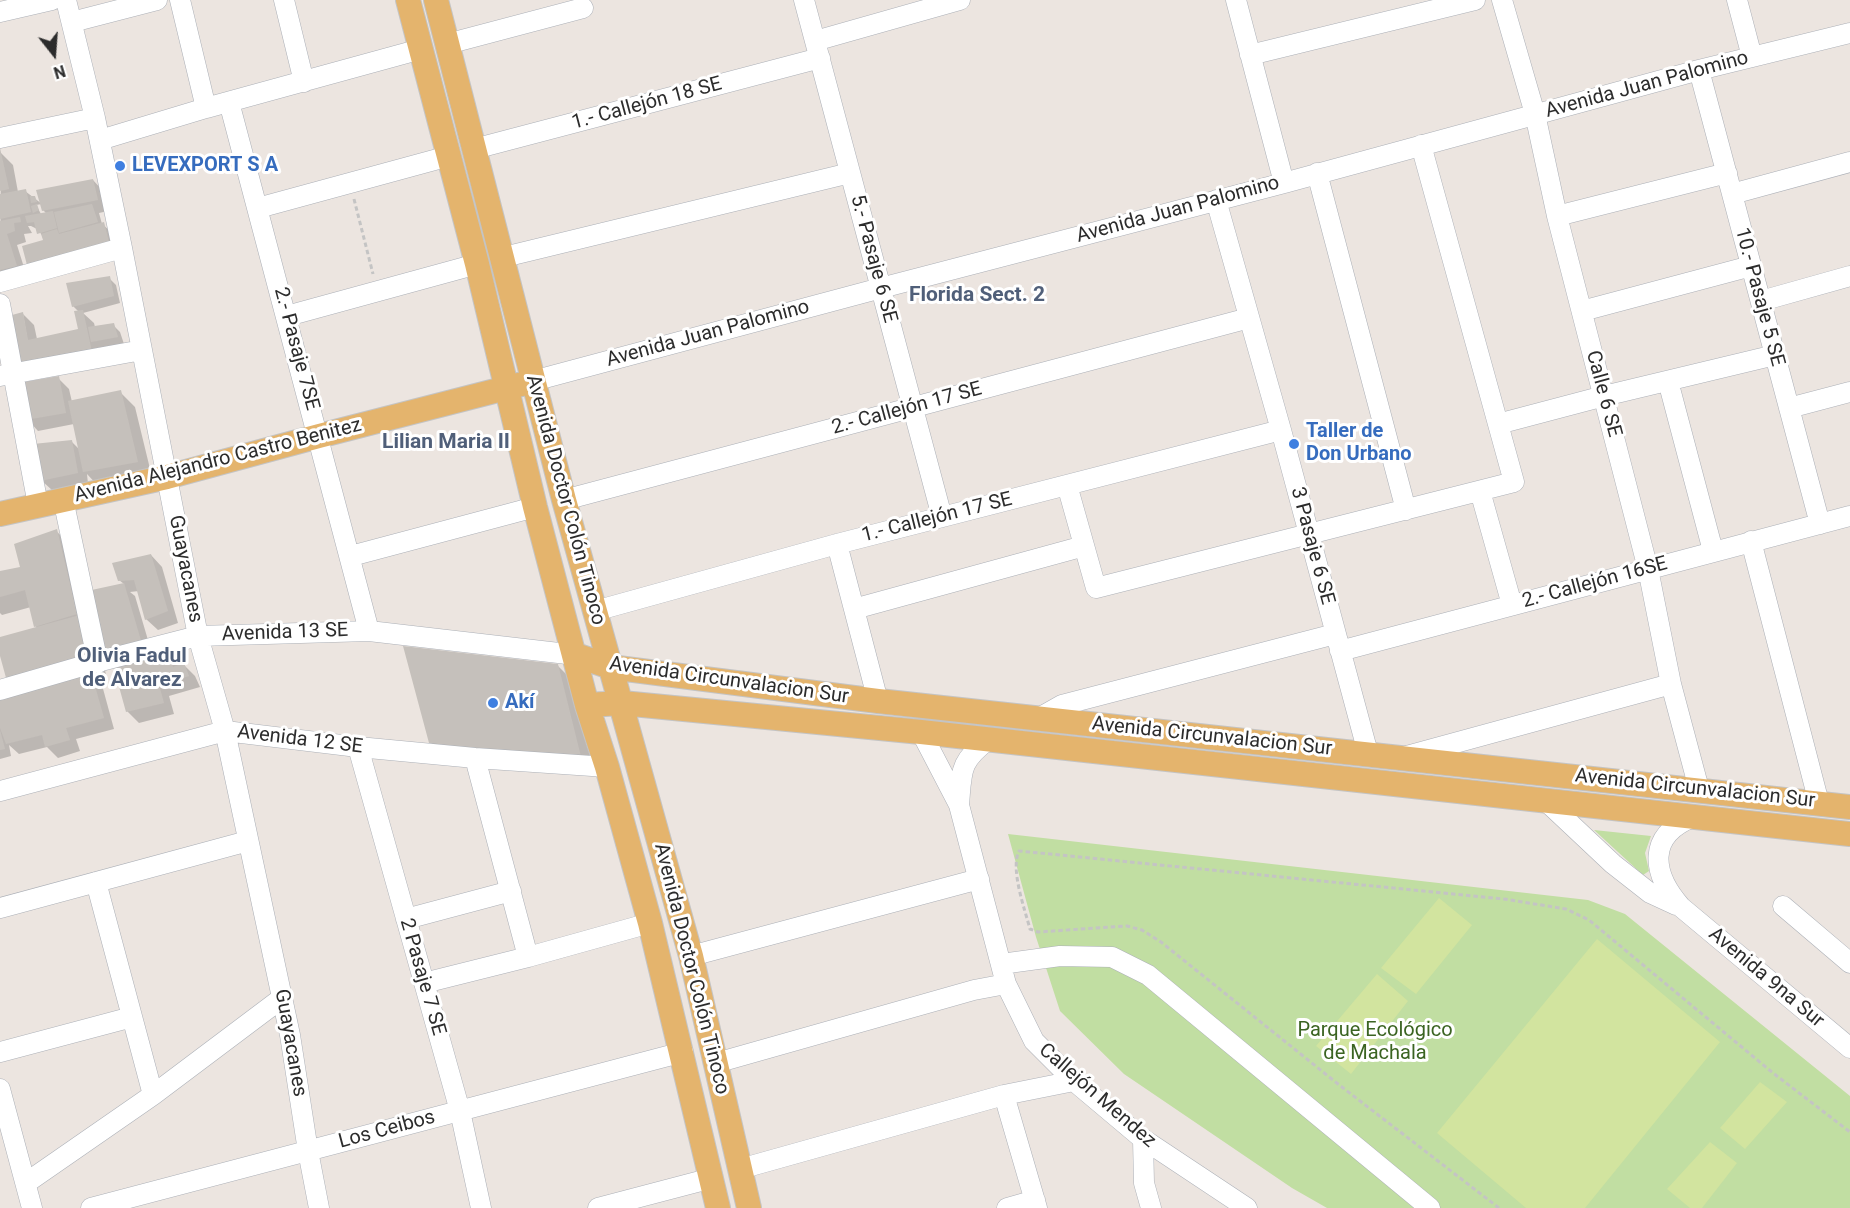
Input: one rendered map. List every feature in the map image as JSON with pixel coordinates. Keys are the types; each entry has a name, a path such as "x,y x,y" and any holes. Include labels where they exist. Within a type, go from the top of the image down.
{"main road":[{"name":"Avenida Doctor Colón Tinoco","path":"408,0 477,264 535,507 576,655 587,705 607,767 650,923 683,1052 718,1208"},
{"name":"Avenida Doctor Colón Tinoco","path":"436,0 504,257 564,500 691,956 749,1208"},
{"name":"Avenida Juan Palomino","path":"506,388 533,381"},
{"name":"Avenida Alejandro Castro Benitez","path":"0,514 167,477 506,388"},
{"name":"Avenida Circunvalacion Sur","path":"576,655 610,667 878,701 1850,807"},
{"name":"Avenida Circunvalacion Sur","path":"587,705 622,703 921,732 1850,834"},
{"path":"1022,743 1030,718"},
{"path":"1454,791 1457,763"}],"street":[{"path":"0,12 52,0"},
{"name":"Guayacanes","path":"66,0 100,140 198,636 225,731 290,1035 319,1208"},
{"path":"72,22 157,0"},
{"path":"180,0 206,108"},
{"path":"284,0 304,82"},
{"name":"5.- Pasaje 6 SE","path":"804,0 942,517"},
{"name":"1.- Callejón 18 SE","path":"474,149 818,50 960,0"},
{"path":"1236,0 1284,183"},
{"path":"1250,55 1475,0"},
{"name":"Calle 6 SE","path":"1502,0 1535,114 1557,216 1648,569 1671,684 1699,789"},
{"path":"1737,0 1752,57"},
{"path":"447,44 583,8"},
{"name":"Avenida Juan Palomino","path":"533,381 1284,183 1699,70 1850,33"},
{"path":"100,140 206,108 421,50"},
{"name":"10.- Pasaje 5 SE","path":"1699,70 1820,524"},
{"name":"2.- Pasaje 7SE","path":"230,102 369,630"},
{"path":"0,138 95,118"},
{"path":"1066,485 1096,588 1514,482 1421,145"},
{"path":"258,207 448,156"},
{"path":"1732,194 1850,162"},
{"path":"504,257 850,172"},
{"path":"1317,173 1406,510"},
{"path":"1557,216 1726,173"},
{"name":"3 Pasaje 6 SE","path":"1216,200 1368,753"},
{"path":"0,282 122,248"},
{"path":"287,316 477,264"},
{"path":"1582,311 1751,266"},
{"path":"1761,301 1850,276"},
{"path":"0,304 6,375 38,505"},
{"name":"2.- Callejón 17 SE","path":"564,500 1249,318"},
{"path":"6,375 142,350"},
{"path":"1498,424 1775,355"},
{"path":"1668,381 1713,551"},
{"path":"1789,408 1850,392"},
{"name":"1.- Callejón 17 SE","path":"595,611 837,544 1281,430"},
{"path":"1480,491 1512,605"},
{"path":"63,500 98,663"},
{"path":"351,556 535,507"},
{"name":"2.- Callejón 16SE","path":"1030,718 1062,705 1512,605 1850,516"},
{"path":"1751,541 1819,803"},
{"path":"837,544 878,701"},
{"path":"854,609 1084,546"},
{"name":"Avenida 13 SE","path":"0,690 198,636 369,630 576,655"},
{"path":"1405,757 1671,684"},
{"name":"Avenida 12 SE","path":"0,791 225,731 358,747 607,767"},
{"name":"Callejón Mendez","path":"921,732 959,805 1006,984 1034,1041 1074,1081 1143,1139 1247,1208"},
{"name":"Callejón Mendez","path":"959,805 966,759 989,739"},
{"name":"2 Pasaje 7 SE","path":"358,747 460,1111 482,1208"},
{"path":"475,758 528,957"},
{"name":"Avenida 9na Sur","path":"1546,801 1613,864 1650,893 1681,907"},
{"name":"Avenida 9na Sur","path":"1693,817 1679,823 1669,831 1663,842 1658,867 1668,892 1681,907 1850,1048"},
{"path":"0,908 248,841"},
{"path":"691,956 979,879"},
{"path":"96,882 153,1095"},
{"path":"406,919 511,891"},
{"path":"1783,906 1850,963"},
{"path":"424,984 650,923"},
{"path":"1001,964 1060,956 1112,957 1148,975 1430,1208"},
{"path":"716,1063 974,990 1006,984"},
{"path":"26,1183 153,1095 282,998"},
{"path":"0,1052 132,1017"},
{"name":"Los Ceibos","path":"91,1208 155,1200 308,1151 683,1052"},
{"path":"740,1169 1004,1095 1074,1081"},
{"path":"0,1089 32,1208"},
{"path":"1004,1095 1036,1204 1008,1208"},
{"path":"1143,1139 1144,1183 1150,1208"},
{"path":"598,1208 712,1178"}],"path":[{"path":"350,183 377,291"},
{"path":"1499,1208 1338,1084 1161,942 1142,930 1127,926 1038,932 1030,929 1017,873 1019,851 1504,899 1566,909 1589,920 1773,1073 1850,1131"}],"green space":[{"path":"1594,830 1651,836 1645,853 1649,871 1643,875"},
{"name":"Parque Ecológico de Machala","path":"1008,834 1588,900 1625,914 1850,1096 1850,1208 1327,1208 1292,1188 1124,1074 1060,1011 1036,937"},
{"path":"1439,898 1472,925 1416,994 1381,968"},
{"path":"1597,939 1720,1042 1585,1208 1526,1208 1437,1133"},
{"path":"1377,974 1408,1001 1351,1074 1316,1046"},
{"path":"1760,1082 1787,1102 1745,1149 1720,1128"},
{"path":"1710,1142 1737,1163 1702,1208 1690,1208 1667,1189"}],"building":[{"path":"0,148 9,189 0,191"},
{"path":"93,179 98,200 42,211 36,190"},
{"path":"26,189 31,212 0,219 0,194"},
{"path":"30,196 35,196 37,202 31,203"},
{"path":"37,204 39,210 33,213 31,206"},
{"path":"92,204 98,222 59,233 54,212"},
{"path":"53,211 57,228 37,234 34,222 27,223 25,216"},
{"path":"20,217 21,222 14,223 15,231 7,234 17,266 0,270 0,221"},
{"path":"104,222 110,246 27,265 22,246 43,240 41,234 57,229 59,234"},
{"path":"110,276 114,296 72,307 66,283"},
{"path":"83,310 92,352 20,364 12,315 23,312 28,340 78,329 74,311"},
{"path":"114,323 118,337 91,342 88,327"},
{"path":"59,376 66,413 25,420 18,383"},
{"path":"121,390 138,462 83,472 68,401"},
{"path":"72,440 78,473 40,481 33,444"},
{"path":"57,529 77,614 34,627 25,590 0,597 0,571 20,567 14,544"},
{"path":"151,554 168,611 145,620 134,580 118,581 112,563"},
{"path":"124,583 142,644 104,655 87,591"},
{"path":"80,615 93,663 8,685 0,656 0,637"},
{"name":"Akí","path":"403,646 558,664 582,761 429,743"},
{"path":"168,651 173,667 184,663 189,676 159,685 164,703 126,712 113,665"},
{"path":"91,672 104,718 66,728 70,740 45,747 42,735 6,744 0,728 0,699"},
{"path":"0,730 5,749 0,750"}],"place":[{"name":"LEVEXPORT S A","path":"120,166"},
{"name":"Taller de Don Urbano","path":"1294,444"},
{"name":"Akí","path":"493,703"}],"district":[{"name":"Florida Sect. 2","path":"977,296"},
{"name":"Lilian Maria II","path":"446,443"},
{"name":"Olivia Fadul de Alvarez","path":"132,669"}]}
